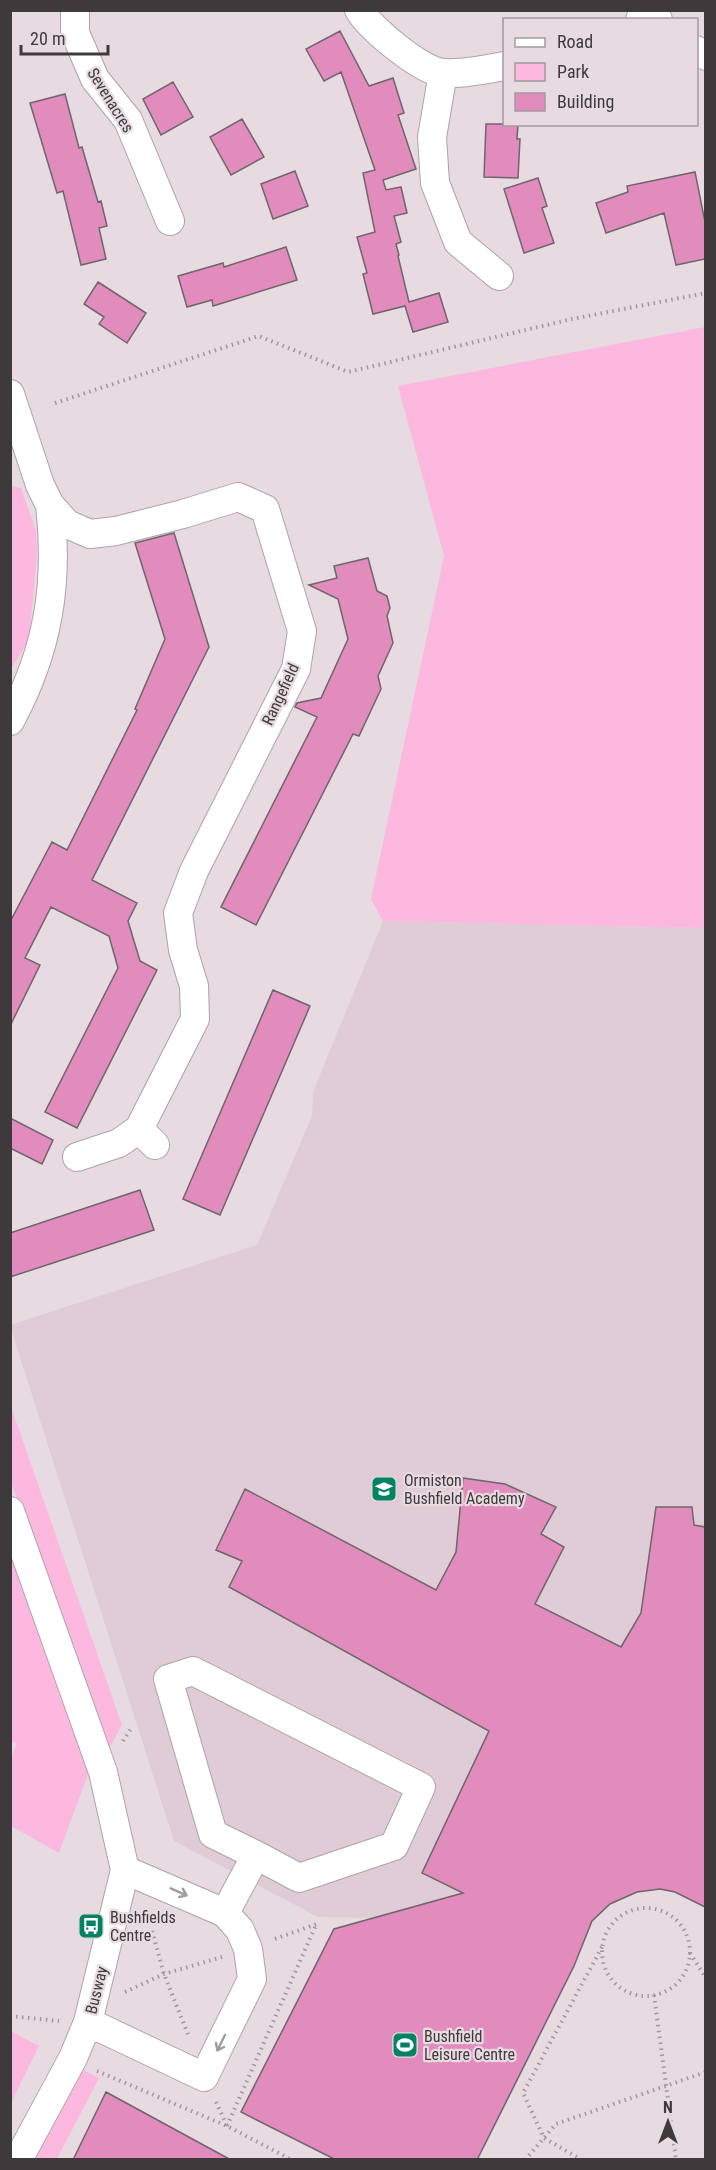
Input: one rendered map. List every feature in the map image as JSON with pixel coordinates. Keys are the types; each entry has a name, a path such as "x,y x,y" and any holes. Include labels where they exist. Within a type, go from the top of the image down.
{"street":[{"name":"Sevenacres","path":"75,10 75,33 95,79 128,120 170,221"},
{"path":"359,10 365,21 413,60 443,73 503,66"},
{"path":"443,73 432,137 435,183 458,242 500,276"},
{"name":"Rangefield","path":"10,394 40,485 50,505 67,524 90,534 116,531 238,497 265,509 302,631 296,669 194,871 178,913 183,950 194,986 195,1018 147,1137 119,1143 77,1157"},
{"path":"10,721 21,702 44,643 52,572 53,532 50,505"},
{"name":"Busway","path":"10,1511 103,1772 125,1870 76,2022 73,2058 18,2160"},
{"path":"193,1671 422,1787 394,1846 299,1878 256,1855 213,1834 168,1679 193,1671"},
{"path":"225,1913 256,1855"},
{"path":"76,2022 204,2077 252,1979 248,1949 240,1930 225,1913 125,1870"}],"path":[{"path":"55,403 259,336 348,372 572,319 705,293"},
{"path":"582,2160 544,2138 523,2093 602,1946 606,1933 624,1913 639,1908 654,1908 668,1914 680,1923 687,1937 690,1952 705,1978"},
{"path":"116,1996 164,1974 248,1949 317,1924 227,2126"},
{"path":"152,1931 164,1974 204,2077 227,2126"},
{"path":"602,1946 607,1973 615,1983 627,1991 640,1995 654,1995 668,1990 679,1980 687,1967 690,1952"},
{"path":"654,1995 676,2160"},
{"path":"10,2016 76,2022"},
{"path":"89,2068 227,2126 292,2160"},
{"path":"525,2160 556,2124 705,2072"}],"shaded area":[{"name":"Ormiston Bushfield Academy","path":"383,921 705,928 705,1910 701,1904 675,1892 660,1889 637,1892 611,1904 592,1921 568,1979 413,1907 374,1918 318,1917 174,1841 10,1325 257,1245 312,1116 313,1092"}],"green space":[{"path":"705,327 705,928 383,921 371,899 444,556 398,386"},
{"path":"11,486 21,488 36,531 37,555 29,640 11,669"},
{"path":"10,1404 122,1725 106,1754 11,1482"},
{"path":"11,1544 91,1766 59,1853 11,1826 10,1761 17,1743 10,1741"},
{"path":"11,2031 39,2046 11,2103"},
{"path":"80,2068 99,2078 57,2159 34,2160"}],"building":[{"path":"340,31 369,86 393,78 404,113 398,115 416,169 383,180 386,190 401,187 407,213 394,216 401,242 396,244 398,256 409,302 439,293 448,322 413,332 405,306 373,314 363,274 367,273 357,237 375,232 363,173 375,170 341,72 324,81 306,49"},
{"path":"173,82 193,117 161,135 143,99"},
{"path":"65,94 79,148 82,147 98,202 101,201 107,226 99,228 106,259 81,265 63,191 57,193 30,103"},
{"path":"242,119 264,157 231,175 210,137"},
{"path":"486,124 518,126 517,139 520,139 518,178 484,177"},
{"path":"295,171 308,206 273,219 261,184"},
{"path":"695,172 705,222 705,259 676,265 664,213 606,233 596,203 628,192 627,186"},
{"path":"538,178 547,206 542,208 554,243 524,253 504,189"},
{"path":"286,247 297,280 213,306 212,300 187,307 178,276 223,263 224,267"},
{"path":"98,282 146,313 127,343 99,324 104,317 84,304"},
{"path":"174,533 209,647 92,880 137,903 128,921 140,961 157,970 77,1128 45,1112 118,968 109,936 51,907 25,958 40,965 11,1024 10,922 52,842 67,850 137,710 135,709 165,639 135,543"},
{"path":"368,558 377,591 387,596 390,608 387,616 393,643 378,676 381,689 359,736 353,734 256,925 221,907 317,717 295,707 297,703 321,698 348,639 338,599 309,585 337,578 334,566"},
{"path":"273,990 310,1006 220,1215 183,1199"},
{"path":"10,1118 53,1140 42,1164 10,1148"},
{"path":"140,1190 154,1230 10,1277 10,1233"},
{"name":"Ormiston Bushfield Academy","path":"463,1478 505,1484 556,1507 541,1534 564,1547 535,1604 621,1647 641,1613 656,1507 692,1507 694,1525 705,1527 705,1907 675,1892 660,1889 637,1892 610,1904 592,1921 574,1966 477,2160 336,2160 241,2112 334,1929 463,1893 422,1873 489,1731 229,1587 242,1561 216,1550 245,1489 436,1590 456,1552"},
{"path":"106,2092 231,2160 73,2160"}],"place":[{"name":"Ormiston Bushfield Academy","path":"384,1489"},
{"name":"Bushfields Centre","path":"91,1926"},
{"name":"Bushfield Leisure Centre","path":"405,2045"}]}
